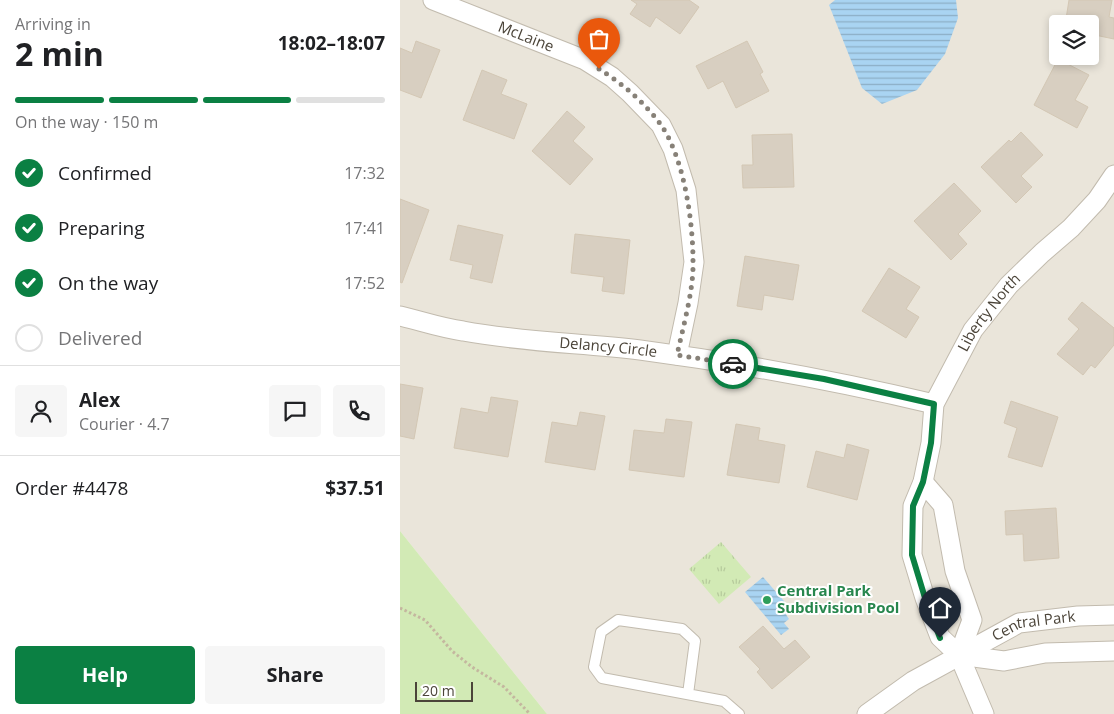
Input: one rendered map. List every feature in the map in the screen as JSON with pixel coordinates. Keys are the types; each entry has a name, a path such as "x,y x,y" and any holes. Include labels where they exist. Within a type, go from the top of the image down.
{"street":[{"name":"McLaine","path":"433,0 585,60 612,77 630,92 661,126 673,149 686,190 694,262 677,355"},
{"name":"Liberty North","path":"959,655 940,638 912,555 913,506 923,482 931,443 934,404 973,330 1009,285 1071,228 1097,200 1114,176"},
{"name":"Delancy Circle","path":"400,316 463,331 572,345 677,355 824,379 934,404"},
{"path":"923,482 943,505 955,572 972,620 959,655 984,714"},
{"name":"Central Park","path":"867,714 914,681 1018,623 1078,616 1114,615"},
{"name":"Central Park","path":"959,655 1004,661 1046,653 1114,651"}],"lane":[{"path":"688,694 695,640 682,629 618,620 601,632 594,667 602,678 724,701 740,714"}],"path":[{"path":"400,608 425,620 452,651 504,687 530,714"}],"shaded area":[{"path":"400,0 1114,0 1114,714 547,714 400,531"}],"green space":[{"path":"400,531 547,714 400,714"},
{"path":"721,542 751,577 719,604 689,569"}],"water":[{"path":"835,0 956,0 958,18 945,54 917,90 882,104 862,88 829,5"},
{"name":"Central Park Subdivision Pool","path":"763,577 790,608 785,613 789,619 784,623 789,629 781,635 745,592"}],"building":[{"path":"631,0 689,0 699,7 680,34 656,17 650,27 630,14 637,4"},
{"path":"1069,0 1112,0 1109,17 1114,18 1114,39 1099,36 1099,15 1067,15"},
{"path":"416,41 440,50 421,98 400,90 400,48 412,53"},
{"path":"747,41 763,72 760,74 769,91 736,108 723,81 708,89 696,66"},
{"path":"1055,65 1070,65 1089,75 1075,100 1088,107 1077,128 1034,105"},
{"path":"482,70 507,80 501,94 527,104 514,139 463,120"},
{"path":"567,111 585,127 573,141 593,159 570,185 532,151"},
{"path":"1021,132 1043,155 1021,176 1032,187 1016,203 981,167 1009,140 1011,142"},
{"path":"792,134 794,187 743,188 742,165 753,165 752,135"},
{"path":"954,183 981,211 958,234 967,244 951,260 914,221"},
{"path":"400,199 429,210 402,283 400,282"},
{"path":"458,225 503,235 492,283 470,278 473,265 450,260"},
{"path":"575,234 630,240 624,294 602,291 604,277 571,273"},
{"path":"745,256 799,265 793,300 764,295 762,310 737,306"},
{"path":"889,268 920,287 906,309 919,317 906,338 862,311"},
{"path":"1082,302 1114,328 1114,345 1095,368 1091,365 1083,375 1057,354 1079,329 1068,319"},
{"path":"400,384 423,388 414,439 400,436"},
{"path":"491,397 518,401 508,457 454,448 461,408 488,413"},
{"path":"1011,401 1058,417 1042,467 1008,457 1017,428 1004,423"},
{"path":"580,412 605,416 595,470 545,462 552,422 577,426"},
{"path":"666,419 692,422 684,477 629,470 634,430 664,433"},
{"path":"736,424 760,428 758,440 785,445 779,483 727,475"},
{"path":"847,444 869,450 857,500 807,487 816,451 844,458"},
{"path":"1056,508 1059,558 1024,561 1023,534 1006,535 1005,511"},
{"path":"763,626 784,649 795,640 810,657 772,689 757,672 760,669 739,647"}],"way so far":[{"path":"599,69 630,92 661,126 673,149 686,190 694,262 677,355 733,364"}],"place":[{"name":"Central Park Subdivision Pool","path":"767,600"}],"route":[{"path":"733,364 824,379 934,404 931,443 923,482 913,506 912,555 940,638"}]}
